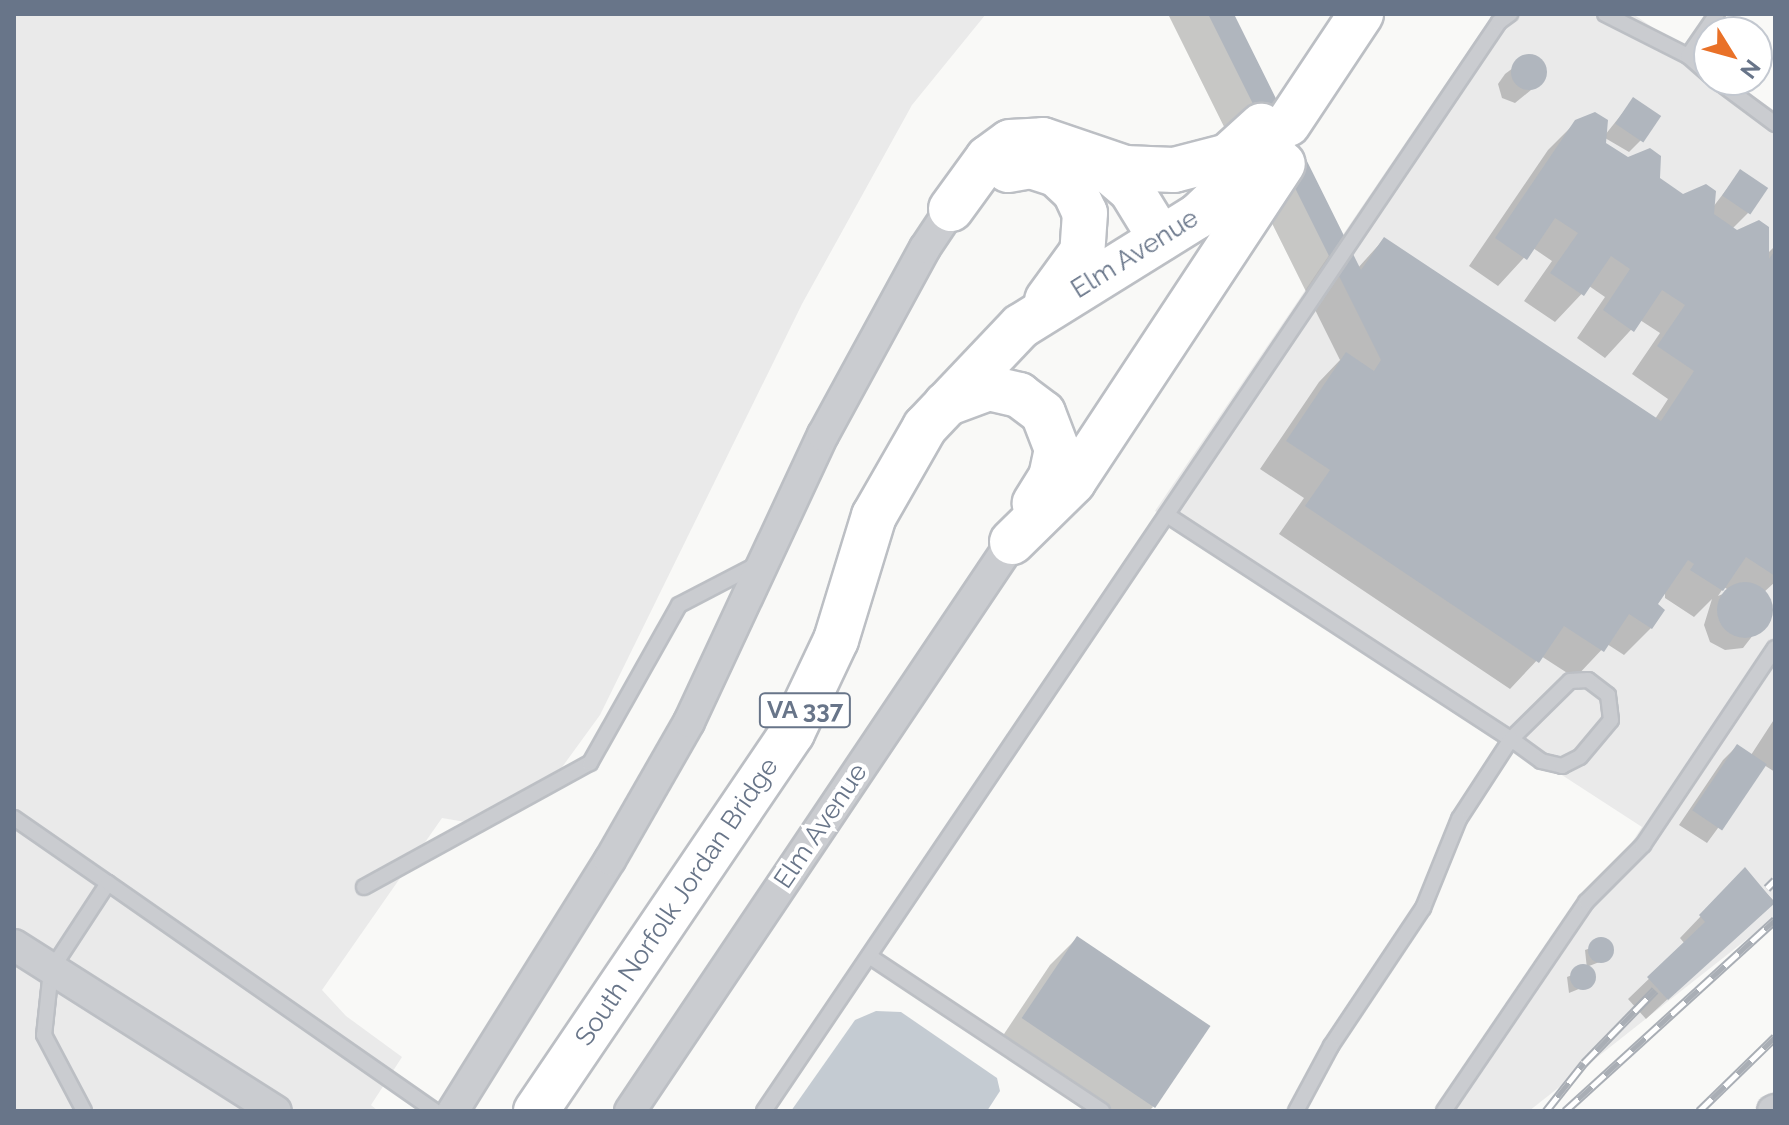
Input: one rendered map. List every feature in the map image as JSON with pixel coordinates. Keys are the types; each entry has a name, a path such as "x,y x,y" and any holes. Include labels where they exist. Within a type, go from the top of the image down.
{"main road":[{"path":"951,209 988,158 1010,142 1043,140 1096,160 1144,171 1193,168 1280,133 1360,16"},
{"path":"1012,542 1073,482 1280,133 1360,16"},
{"name":"Elm Avenue","path":"933,418 1021,326 1161,239 1227,193 1280,133"},
{"path":"1096,160 1131,190 1161,239"},
{"path":"951,209 985,179 1016,167 1045,168 1075,192 1087,224 1082,252 1055,292 1021,326"},
{"path":"933,418 974,390 1004,390 1032,403 1051,425 1057,449 1051,477 1012,542"},
{"name":"South Norfolk Jordan Bridge","path":"536,1111 808,704 836,640 874,516 933,418"}],"street":[{"path":"453,1111 610,860 681,735 823,435 951,209"},
{"name":"Elm Avenue","path":"630,1111 1012,542"},
{"path":"14,945 276,1111"}],"lane":[{"path":"764,1111 1499,22 1510,14"},
{"path":"1605,14 1693,60"},
{"path":"1688,56 1717,14"},
{"path":"1737,96 1775,124"},
{"path":"1167,515 1511,739 1541,761 1562,766 1580,757 1611,720 1608,695 1588,680 1570,681 1511,739 1459,819 1438,878 1404,938 1331,1046 1296,1111"},
{"path":"364,887 590,763 679,605 764,562"},
{"path":"1444,1111 1586,902 1643,845 1775,648"},
{"path":"14,818 435,1111"},
{"path":"84,1111 44,1035 51,970 108,883"},
{"path":"869,956 1102,1111"}],"shaded area":[{"path":"14,14 986,14 912,105 802,304 600,715 552,781 483,825 442,818 322,990 346,1016 402,1057 371,1105 378,1111 14,1111"},
{"path":"1493,14 1633,14 1693,55 1693,96 1753,96 1775,111 1775,917 1529,1111 1455,1111 1642,827 1155,511"},
{"path":"876,1011 901,1012 997,1078 1000,1091 987,1111 791,1111 855,1020"}],"building":[{"path":"1208,14 1234,14 1361,270 1384,237 1661,421 1694,371 1657,346 1685,305 1662,290 1634,332 1603,310 1630,269 1611,256 1584,296 1550,273 1578,233 1555,218 1527,260 1495,238 1575,120 1595,112 1608,120 1606,143 1628,157 1650,148 1661,156 1660,178 1683,194 1706,184 1716,191 1714,214 1737,230 1759,220 1769,227 1769,259 1775,250 1775,576 1746,557 1723,591 1690,570 1694,564 1688,560 1658,604 1665,610 1652,629 1629,614 1604,652 1564,626 1539,663 1305,506 1330,470 1286,441 1346,352 1374,371 1381,360"},
{"path":"1529,54 1541,60 1547,72 1541,84 1529,90 1517,84 1511,72 1517,60"},
{"path":"1633,97 1661,116 1643,143 1615,124"},
{"path":"1740,169 1768,188 1750,215 1722,196"},
{"path":"1745,582 1765,590 1773,610 1765,630 1745,638 1725,630 1717,610 1725,590"},
{"path":"1737,744 1767,764 1722,830 1692,810"},
{"path":"1745,867 1775,903 1668,1000 1647,977 1705,922 1699,915"},
{"path":"1077,936 1210,1026 1155,1108 1022,1018"},
{"path":"1601,937 1610,941 1614,950 1610,959 1601,963 1592,959 1588,950 1592,941"},
{"path":"1583,964 1592,968 1596,977 1592,986 1583,990 1574,986 1570,977 1574,968"}],"railway":[{"path":"1767,888 1775,880"},
{"path":"1565,1111 1775,920"},
{"path":"1546,1111 1584,1063 1655,990"},
{"path":"1699,1111 1775,1037"}]}
